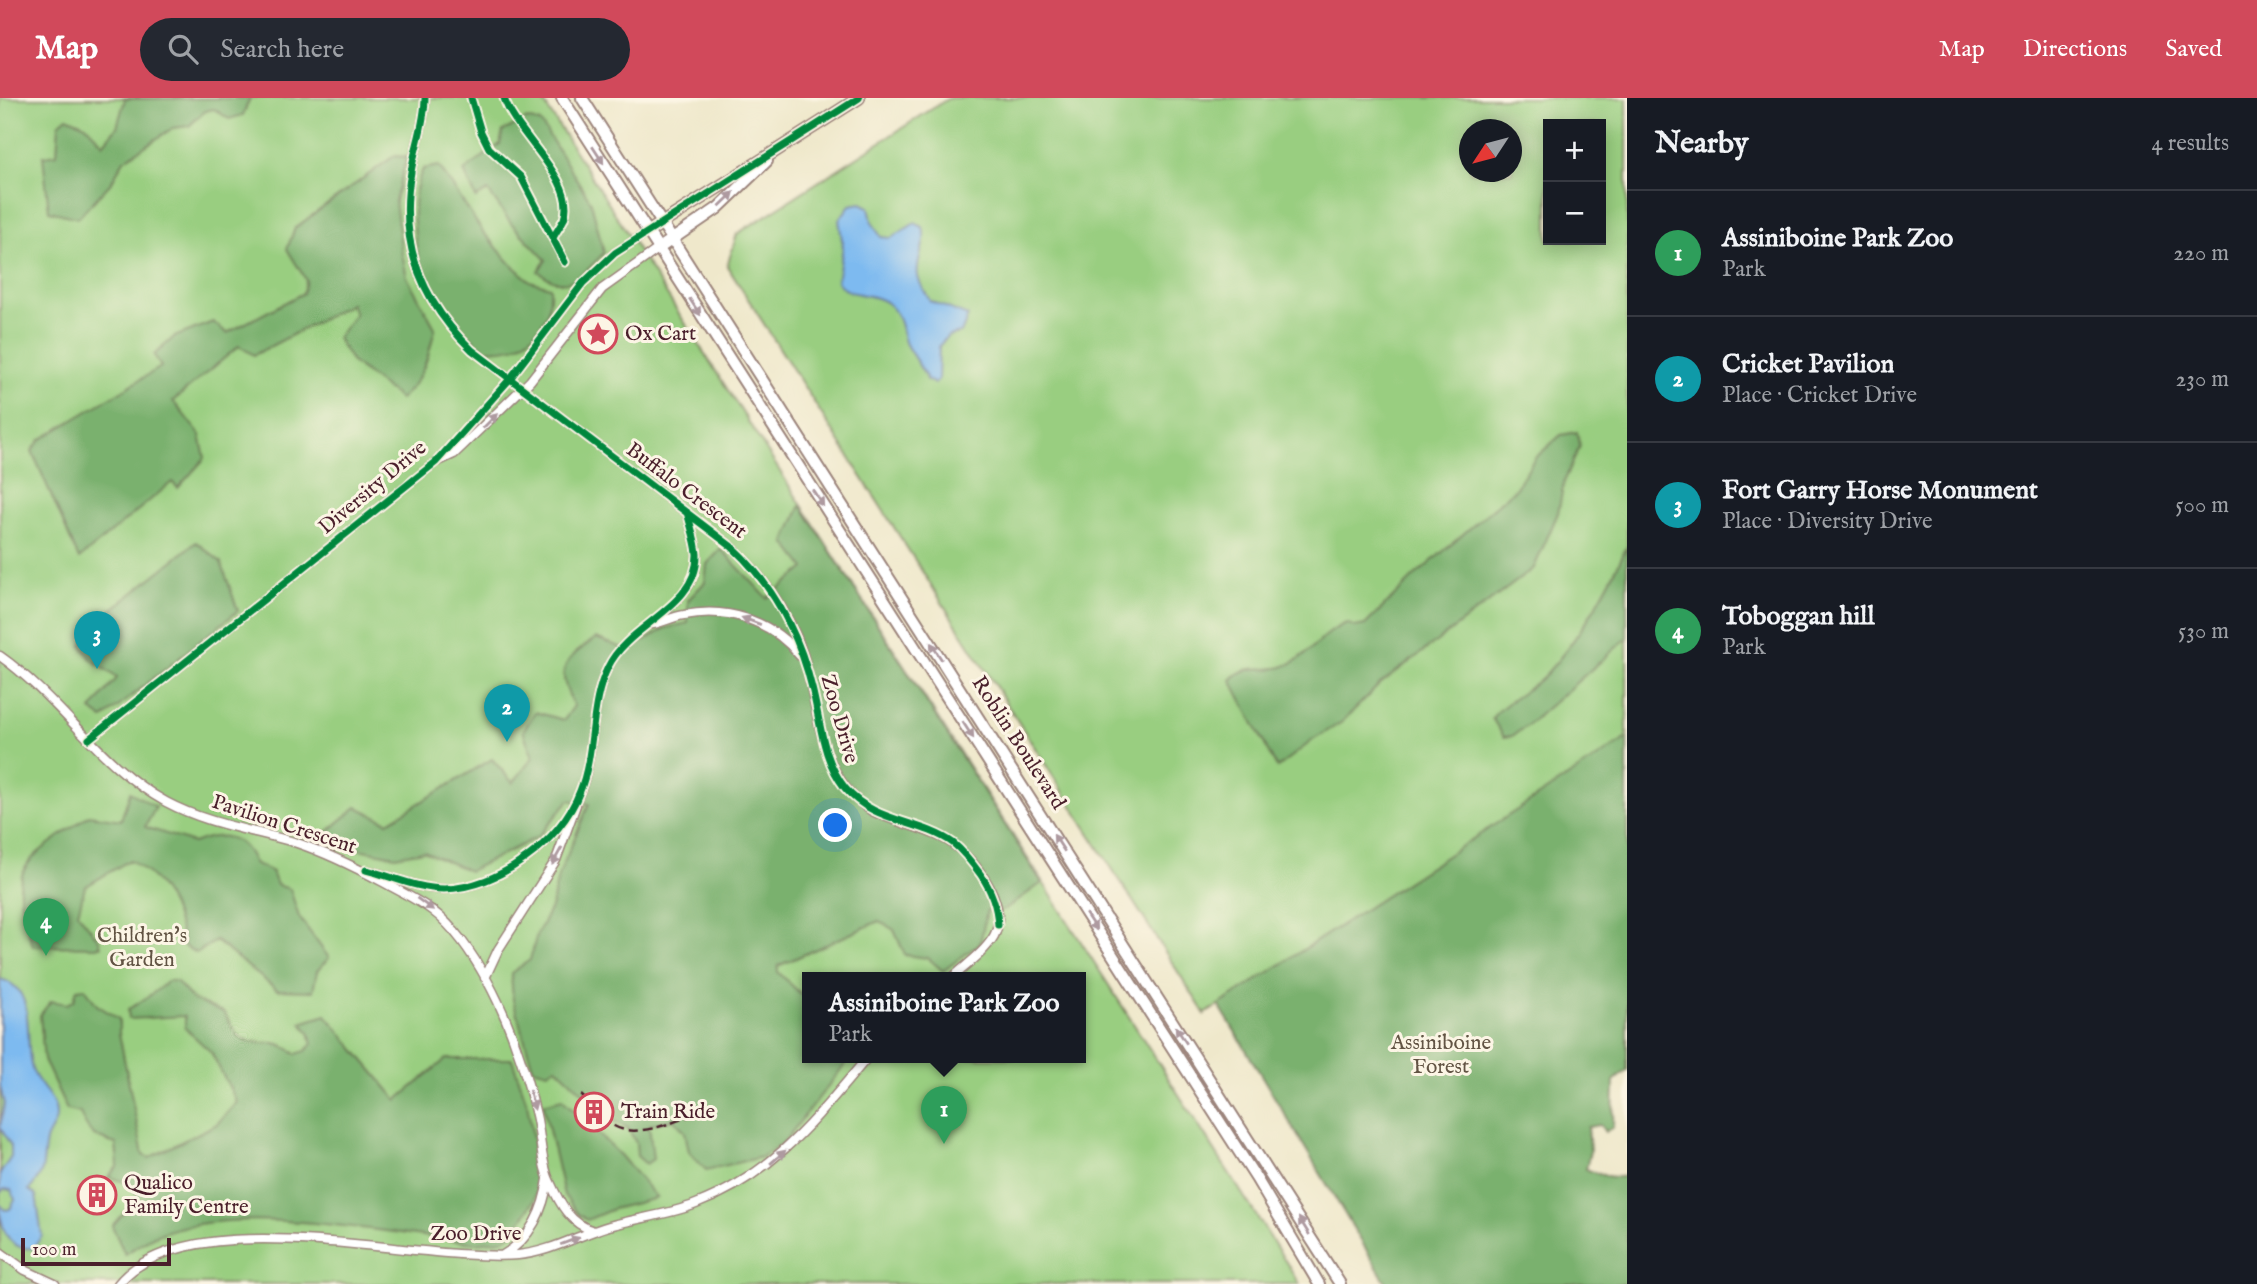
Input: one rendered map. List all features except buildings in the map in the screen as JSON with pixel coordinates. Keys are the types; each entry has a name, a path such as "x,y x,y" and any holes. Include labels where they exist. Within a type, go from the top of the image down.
{"main road":[{"name":"Roblin Boulevard","path":"562,98 1255,1178 1319,1284"},
{"name":"Roblin Boulevard","path":"582,98 1340,1284"},
{"path":"648,232 859,98"},
{"path":"658,249 718,208 780,149"}],"street":[{"name":"Buffalo Crescent","path":"425,98 406,204 407,230 423,288 450,327 509,380 732,547 760,576 787,620 804,661"},
{"name":"Diversity Drive","path":"89,739 436,462 509,380 583,283 615,253 648,232"},
{"name":"Diversity Drive","path":"436,462 454,454 522,388 603,289 658,249"},
{"path":"485,978 498,950 556,860 580,792 602,680 609,664 624,643 674,603 693,574 696,545 687,512"},
{"path":"647,625 696,613 733,615 757,622 778,633 804,661"},
{"name":"Pavilion Crescent","path":"0,656 29,678 97,750 141,786 177,808 216,823 299,844 366,870 424,902 462,941 485,978 519,1052 540,1130 548,1179 545,1199 533,1224 517,1244 503,1255"},
{"name":"Zoo Drive","path":"804,661 828,757 850,794 872,811 954,844 974,865 991,892 998,914 995,934 985,948 959,972"},
{"path":"366,870 433,888 484,881 536,850 563,819 580,792"},
{"name":"Zoo Drive","path":"118,1284 134,1268 159,1253 223,1239 306,1242 468,1256 519,1255 566,1244 594,1231 693,1205 756,1174 791,1145 863,1063"},
{"name":"Pavilion Crescent","path":"548,1179 568,1215 582,1227 594,1231"},
{"path":"0,1252 25,1270 55,1284"}],"green space":[{"name":"Children's Garden","path":"0,98 541,98 1300,1284 0,1284"},
{"path":"250,98 243,115 229,119 214,109 205,111 189,126 173,128 124,160 111,183 78,218 49,211 43,156 57,154 59,124 67,117 86,125 103,144 117,127 125,99"},
{"path":"949,98 1627,98 1627,740 1205,1014 727,266 737,234"},
{"path":"527,119 541,123 591,202 604,253 574,280 558,282 538,271 546,260 511,223 488,191 476,198 464,171 500,144 503,131"},
{"path":"394,156 407,157 395,201 407,277 435,328 420,376 408,392 400,399 352,362 337,338 355,314 351,304 254,355 239,346 173,401 200,435 205,458 178,488 172,482 79,559 32,451 40,440 161,367 154,355 174,337 213,322 227,333 303,293 306,280 287,249 295,228"},
{"path":"439,166 483,232 513,266 530,281 550,287 549,305 544,321 533,334 515,347 485,350 447,314 428,287 415,235 415,199 423,169"},
{"path":"1577,432 1580,446 1564,482 1558,513 1534,568 1380,684 1342,722 1277,768 1231,680 1249,669 1282,667 1291,663 1347,623 1355,627 1365,625 1416,575 1515,489 1535,458 1561,435"},
{"path":"801,505 1042,883 1004,910 987,911 980,943 943,971 928,958 905,955 894,930 879,921 778,966 778,972 802,995 802,1063 846,1063 783,1143 762,1157 706,1170 689,1152 685,1132 674,1119 649,1125 653,1159 646,1164 637,1156 636,1143 628,1128 613,1121 556,1067 548,1072 533,1068 513,1000 511,973 530,960 537,934 551,908 558,877 589,804 569,800 538,837 469,871 424,851 395,856 316,841 357,807 388,822 492,759 513,783 533,757 523,731 535,712 564,720 574,706 564,674 566,666 576,653 596,638 628,650 666,628 688,623 688,600 705,582 707,564 721,549 767,598 805,568 785,542"},
{"path":"196,542 221,562 238,611 103,719 91,710 117,678 91,659 82,646 89,628"},
{"path":"1627,546 1627,638 1527,726 1512,736 1504,737 1492,718 1540,680 1559,659 1592,613"},
{"name":"Assiniboine Forest","path":"1627,738 1627,1070 1614,1081 1613,1127 1605,1132 1600,1125 1588,1127 1590,1151 1586,1169 1606,1176 1627,1176 1627,1284 1387,1284 1219,1005"},
{"path":"130,792 156,807 145,827 193,843 221,836 237,841 249,853 254,863 272,872 277,885 290,889 299,917 329,958 317,971 313,991 277,990 216,941 196,953 184,946 167,896 152,877 130,860 85,887 78,913 99,940 101,947 33,946 20,897 21,880 26,867 35,855 89,815 121,820"},
{"path":"167,981 176,981 193,1000 223,1012 236,1033 244,1039 255,1043 276,1043 296,1054 306,1051 312,1044 309,1032 301,1023 326,1015 397,1100 446,1059 512,1059 527,1103 540,1179 534,1200 514,1232 502,1240 475,1243 313,1223 227,1221 189,1225 157,1235 125,1254 112,1226 138,1196 129,1183 108,1177 118,1166 116,1144 93,1134 80,1113 67,1110 44,1060 40,1015 51,1001 67,1004 74,1000 77,989 85,988 97,1005 119,1019 119,1033 143,1155 149,1158 217,1124 237,1102 211,1052 185,1028 185,1016 129,1019 128,1009"},
{"path":"562,1099 620,1155 657,1198 613,1209 587,1220 579,1215 564,1195 543,1104"}],"water":[{"path":"861,203 869,207 872,222 881,237 891,238 915,223 923,227 924,240 918,263 921,285 930,301 968,316 961,333 948,336 939,346 938,380 935,384 927,380 906,345 895,311 881,299 854,293 837,281 843,247 839,220 850,205"},
{"path":"0,979 12,984 25,1004 32,1069 55,1109 56,1120 46,1141 43,1167 29,1190 36,1195 42,1236 33,1248 24,1248 11,1241 0,1212 0,1204 5,1210 10,1209 15,1200 11,1190 4,1189 0,1193 0,1174 11,1157 11,1146 0,1127 4,1104 0,1086"}],"railway":[{"path":"581,1095 614,1126 632,1131 672,1123 690,1116"}],"cycle path":[{"path":"425,98 411,172 408,222 418,269 439,311 472,350 732,547 747,562 772,594 800,649 807,668 823,740 837,777 845,788 869,808 940,835 965,854 988,887 995,905 998,925"},
{"path":"471,98 481,132 489,148 521,177 565,262"},
{"path":"504,98 510,112 554,173 562,189 566,204 564,219 553,238"},
{"path":"89,739 436,462 509,380 583,283 615,253 859,98"},
{"path":"366,870 424,887 465,887 506,871 525,859 558,828 571,810 585,776 598,697 608,667 631,638 675,602 694,573 697,554 687,512"}],"place":[{"name":"Ox Cart","path":"598,334"},
{"name":"Fort Garry Horse Monument","path":"97,669"},
{"name":"Cricket Pavilion","path":"507,742"},
{"name":"Toboggan hill","path":"46,956"},
{"name":"Train Ride","path":"594,1112"},
{"name":"Assiniboine Park Zoo","path":"944,1144"},
{"name":"Qualico Family Centre","path":"97,1195"}]}
